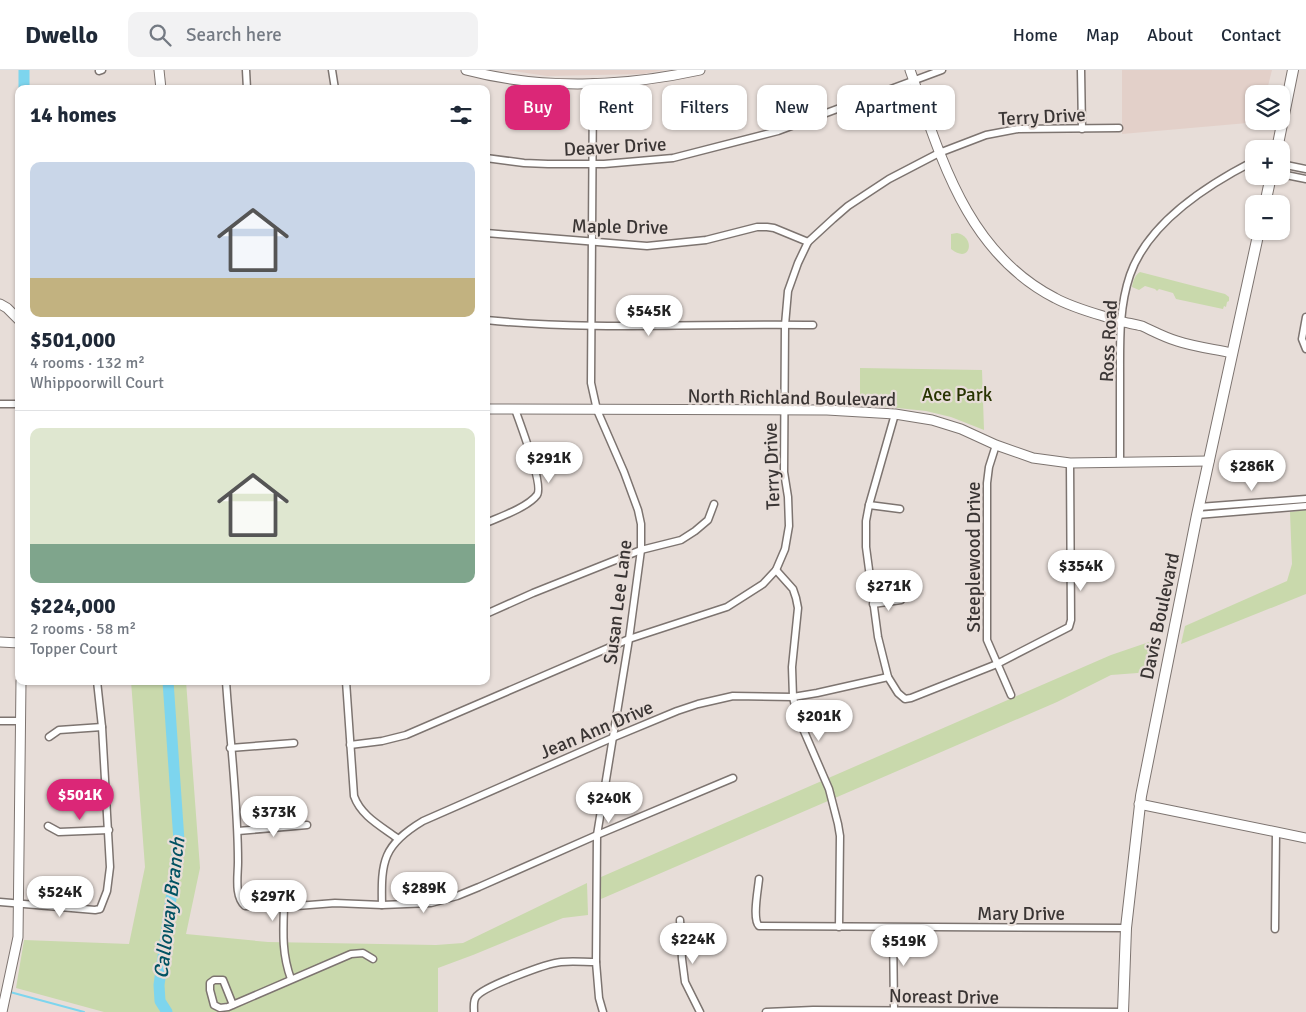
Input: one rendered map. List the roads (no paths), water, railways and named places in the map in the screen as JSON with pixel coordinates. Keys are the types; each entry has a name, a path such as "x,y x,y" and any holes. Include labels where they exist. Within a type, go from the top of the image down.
{"main road":[{"path":"1279,140 1293,70"},
{"name":"Davis Boulevard","path":"1123,1012 1126,928 1139,804 1198,511 1257,240"}],"street":[{"path":"160,70 161,85"},
{"path":"246,70 247,85"},
{"path":"332,70 334,85"},
{"path":"466,70 533,82 593,83 643,80 700,70"},
{"path":"910,70 939,153 964,207 979,232 1004,260 1025,279 1056,299 1141,326 1178,342 1232,353"},
{"name":"Deaver Drive","path":"490,159 524,163 593,164 673,158 778,130 942,70"},
{"path":"1081,70 1082,128"},
{"name":"Susan Lee Lane","path":"593,83 591,383 597,410 624,472 641,524 641,550 629,639 597,835 596,962 599,998 604,1012"},
{"name":"Terry Drive","path":"350,745 382,741 406,735 629,639 727,607 763,584 776,570 785,548 789,526 788,497 784,472 785,325 788,291 808,242 848,206 871,190 889,178 939,153 994,133 1018,129 1119,128"},
{"name":"Ross Road","path":"1120,462 1121,321 1124,296 1130,274 1155,234 1182,206 1227,175 1245,166"},
{"path":"1290,166 1306,169"},
{"path":"1290,176 1306,179"},
{"name":"Maple Drive","path":"490,233 647,246 706,240 767,226 808,242"},
{"path":"0,304 15,316"},
{"path":"1306,316 1302,338 1306,349"},
{"path":"490,320 525,324 592,326 813,325"},
{"path":"0,404 15,404"},
{"name":"North Richland Boulevard","path":"490,409 827,410 895,414 932,420 961,429 996,445 1033,458 1070,463 1209,461"},
{"path":"490,521 531,500 539,490 536,472 516,409"},
{"path":"895,414 869,505 866,521 866,546 878,637 888,677 898,693 905,699 997,664 1069,628 1071,620 1070,463"},
{"name":"Steeplewood Drive","path":"996,445 989,467 987,483 987,640 1011,695"},
{"path":"1198,511 1306,499"},
{"path":"490,612 641,550 681,540 708,520 714,504"},
{"path":"869,505 900,509"},
{"path":"1198,511 1306,506"},
{"path":"776,570 793,589 798,608 792,653 792,697 802,729 828,789 838,824 840,836 840,927"},
{"path":"873,604 901,600"},
{"path":"0,642 15,643"},
{"name":"Jean Ann Drive","path":"382,905 384,862 391,846 397,838 423,821 612,738 677,711 718,698 733,696 792,697 888,677"},
{"path":"2,1012 18,938 21,685"},
{"path":"0,902 100,909 110,877 109,830 97,685"},
{"path":"226,685 238,831 238,893 245,906 284,907 335,903 382,905 431,903 457,896 733,778"},
{"path":"346,685 352,785 356,803 365,815 397,838"},
{"path":"0,721 21,720"},
{"path":"49,737 59,730 102,727"},
{"path":"230,748 294,743"},
{"path":"1139,804 1306,838"},
{"path":"238,831 308,824"},
{"path":"48,826 59,832 109,830"},
{"path":"1275,929 1276,832"},
{"name":"Mary Drive","path":"759,878 755,916 756,924 765,927 1126,928"},
{"path":"284,907 282,938 284,960 291,979"},
{"path":"680,920 684,982 700,1012"},
{"path":"893,928 894,1011"},
{"path":"233,1005 223,980 214,980 210,983 214,1005 220,1008 233,1005 351,954 363,953 373,959"},
{"path":"474,1012 474,1002 478,995 547,964 596,962"},
{"name":"Noreast Drive","path":"766,1012 1123,1012"}],"waterway":[{"name":"Calloway Branch","path":"24,70 24,85"},
{"name":"Calloway Branch","path":"167,1012 160,1001 159,985 179,841 168,685"},
{"path":"10,992 84,1012"}],"park label":[{"name":"Ace Park","path":"957,394"}]}
